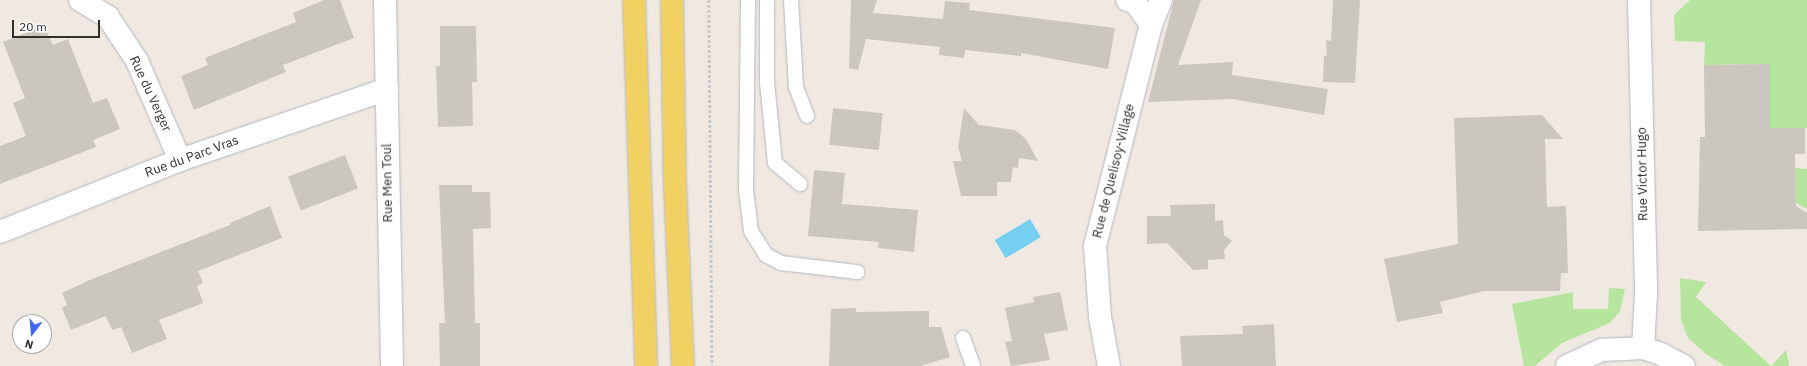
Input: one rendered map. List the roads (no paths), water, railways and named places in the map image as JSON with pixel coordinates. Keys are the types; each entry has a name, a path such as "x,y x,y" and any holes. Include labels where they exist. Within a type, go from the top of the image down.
{"main road":[{"path":"634,0 646,366"},
{"path":"672,0 675,184 683,366"},
{"path":"634,366 639,176"},
{"path":"671,366 675,184"}],"street":[{"name":"Rue du Verger","path":"80,0 108,17 137,61 180,160"},
{"name":"Rue Men Toul","path":"385,0 392,366"},
{"path":"1127,0 1135,2 1152,25"},
{"name":"Rue de Quelisoy-Village","path":"1109,366 1100,317 1095,246 1152,25 1160,0"},
{"name":"Rue Victor Hugo","path":"1639,0 1646,294 1643,348"},
{"name":"Rue du Parc Vras","path":"0,232 180,160 387,89"},
{"path":"1568,366 1602,350 1643,348 1661,354 1684,366"}],"lane":[{"path":"748,0 746,190 751,231 766,255 781,263 857,272"},
{"path":"767,0 767,82 775,163 800,184"},
{"path":"791,0 796,87 807,116"},
{"path":"963,338 973,366"}],"water":[{"path":"1030,219 1041,237 1006,258 995,240"}]}
